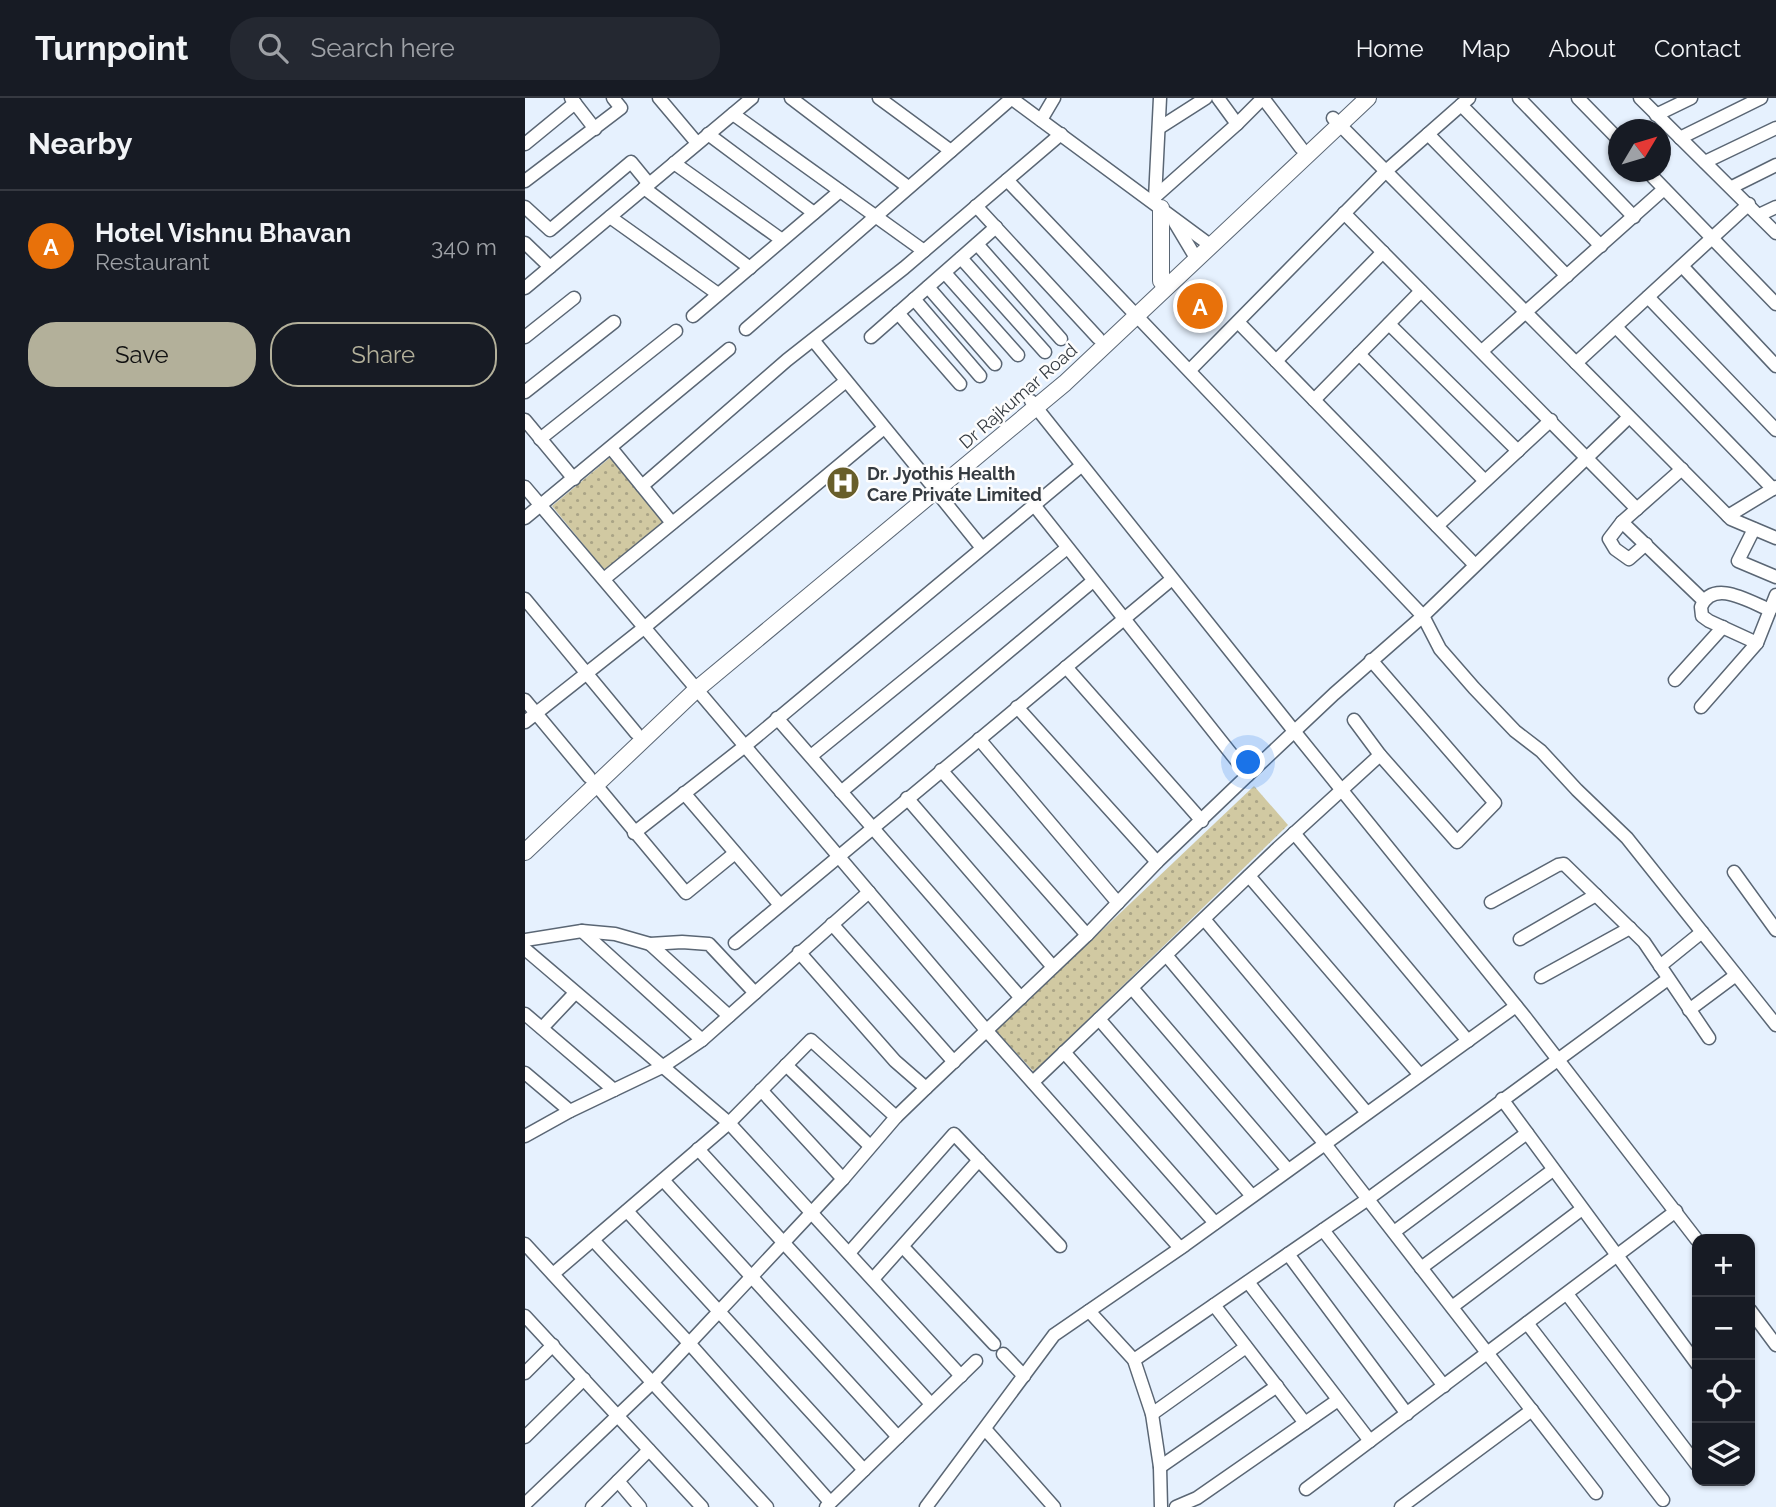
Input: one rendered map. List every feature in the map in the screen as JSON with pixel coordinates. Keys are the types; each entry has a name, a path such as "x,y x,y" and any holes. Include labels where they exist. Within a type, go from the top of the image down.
{"main road":[{"name":"Dr Rajkumar Road","path":"1207,242 1336,122 1355,98"},
{"name":"Dr Rajkumar Road","path":"525,852 636,733 1033,404 1065,383 1301,148 1368,98"},
{"path":"1157,202 1163,284"},
{"name":"Dr Rajkumar Road","path":"1033,404 1098,338 1134,312"},
{"name":"Dr Rajkumar Road","path":"525,838 592,781 694,685"}],"street":[{"path":"525,181 621,108 613,98"},
{"path":"525,288 752,98"},
{"path":"791,98 908,187"},
{"path":"879,98 951,150"},
{"path":"746,329 1012,98 1157,202 1173,219 1207,242"},
{"path":"1041,120 1054,98"},
{"path":"1157,202 1160,98"},
{"path":"1159,128 1206,98"},
{"path":"1218,98 1237,124"},
{"path":"1157,202 1263,98 1301,148"},
{"path":"1519,98 1634,217"},
{"path":"1579,98 1608,128"},
{"path":"1640,98 1776,233"},
{"path":"1656,115 1691,98"},
{"path":"665,100 697,143"},
{"path":"1680,138 1754,100"},
{"path":"525,144 573,101 594,129"},
{"path":"1190,370 1386,171 1465,101 1601,246"},
{"path":"733,114 924,251"},
{"path":"1336,122 1728,516 1776,538"},
{"path":"1705,163 1776,128"},
{"path":"708,134 814,213"},
{"path":"642,486 1061,134"},
{"path":"1428,134 1567,276"},
{"path":"525,207 550,230 631,162 647,186 750,268"},
{"path":"674,163 782,240"},
{"path":"1732,187 1776,165"},
{"path":"1007,180 1423,616 1440,649 1515,732 1541,751 1627,838 1776,1025"},
{"path":"1657,182 1776,304"},
{"path":"1482,351 1664,189"},
{"path":"693,316 841,191"},
{"path":"1576,363 1749,204"},
{"path":"976,206 1098,338"},
{"path":"1759,215 1776,207"},
{"path":"1344,214 1637,509"},
{"path":"610,217 719,294"},
{"path":"1173,219 1194,255"},
{"path":"871,337 996,227"},
{"path":"525,243 550,267"},
{"path":"977,244 1061,339"},
{"path":"1276,361 1383,252"},
{"path":"961,258 1045,352"},
{"path":"1682,266 1776,366"},
{"path":"945,272 1018,355"},
{"path":"928,287 995,364"},
{"path":"1314,400 1421,291"},
{"path":"1648,297 1776,430"},
{"path":"525,337 574,298"},
{"path":"914,299 980,376"},
{"path":"898,313 960,384"},
{"path":"525,392 614,321"},
{"path":"1238,322 1475,565"},
{"path":"1389,324 1518,451"},
{"path":"1616,327 1775,488 1728,516"},
{"path":"540,439 676,331"},
{"path":"813,340 982,548"},
{"path":"525,518 729,349"},
{"path":"1359,354 1485,481"},
{"path":"604,579 846,382"},
{"path":"1033,404 1516,1006 1693,1234"},
{"path":"525,1504 652,1382 813,1212 896,1117 1087,935 1157,862 1248,775 1371,660 1423,616 1629,417"},
{"path":"525,420 574,479"},
{"path":"1437,526 1551,420"},
{"path":"525,722 645,627 884,428"},
{"path":"611,448 672,523"},
{"path":"634,832 745,746 1081,466"},
{"path":"1646,544 1629,559 1615,549 1609,539 1622,522 1682,469"},
{"path":"525,486 986,1030 1181,1248"},
{"path":"1034,505 1248,775"},
{"path":"1622,522 1704,601"},
{"path":"1754,528 1738,561 1776,577"},
{"path":"811,756 1066,548"},
{"path":"735,943 1172,579"},
{"path":"841,792 1093,580"},
{"path":"1757,643 1702,616 1701,607 1710,595 1721,592 1770,610"},
{"path":"1701,707 1757,643 1776,595"},
{"path":"525,599 636,733"},
{"path":"1675,680 1723,627"},
{"path":"1354,720 1380,755 1457,842 1495,803 1371,660"},
{"path":"1066,667 1202,821"},
{"path":"525,700 686,893 735,853"},
{"path":"1017,707 1157,862"},
{"path":"777,718 1021,998"},
{"path":"979,739 1118,903"},
{"path":"1033,1082 1294,833 1380,755"},
{"path":"941,770 1087,935"},
{"path":"684,793 780,905"},
{"path":"907,798 1053,967"},
{"path":"1294,833 1468,1041"},
{"path":"1491,902 1564,864 1644,942 1709,1038"},
{"path":"1734,872 1776,930"},
{"path":"1249,876 1420,1075"},
{"path":"525,1135 662,1067 702,1040 869,892"},
{"path":"1520,939 1596,895"},
{"path":"1204,919 1367,1113"},
{"path":"832,924 954,1062"},
{"path":"1541,977 1630,928"},
{"path":"525,940 582,931 615,934 650,944 709,944 755,993"},
{"path":"582,931 702,1040"},
{"path":"1660,966 1702,932"},
{"path":"650,944 729,1016"},
{"path":"525,949 729,1123 961,1376"},
{"path":"799,952 895,1061 926,1088"},
{"path":"1166,955 1325,1144 1596,1493"},
{"path":"1689,1010 1736,975"},
{"path":"1134,1360 1368,1199 1668,979"},
{"path":"1132,988 1288,1170"},
{"path":"542,1028 575,993"},
{"path":"926,1507 1054,1335 1181,1248 1516,1006"},
{"path":"525,1014 614,1090"},
{"path":"1099,1019 1252,1196"},
{"path":"553,1274 729,1123 811,1040 896,1117"},
{"path":"1064,1052 1215,1223"},
{"path":"786,1065 870,1146"},
{"path":"525,1073 570,1111"},
{"path":"761,1090 843,1179"},
{"path":"1502,1099 1694,1360"},
{"path":"1394,1232 1527,1133"},
{"path":"849,1253 954,1134 1060,1246"},
{"path":"698,1150 931,1404"},
{"path":"873,1279 979,1160"},
{"path":"1421,1268 1553,1170"},
{"path":"663,1180 898,1437"},
{"path":"1452,1307 1582,1209"},
{"path":"627,1211 864,1470"},
{"path":"1306,1489 1676,1211"},
{"path":"1323,1230 1444,1386"},
{"path":"593,1240 689,1343 828,1505 976,1361"},
{"path":"525,1244 767,1507"},
{"path":"904,1247 1024,1376"},
{"path":"1288,1254 1407,1414"},
{"path":"1248,1282 1370,1441"},
{"path":"1567,1294 1692,1458"},
{"path":"1214,1305 1305,1423"},
{"path":"1089,1311 1134,1360 1152,1414 1160,1467 1161,1507"},
{"path":"525,1316 702,1507"},
{"path":"1755,1317 1776,1345"},
{"path":"1528,1323 1663,1500"},
{"path":"525,1373 552,1345"},
{"path":"1152,1414 1246,1347"},
{"path":"525,1437 584,1379"},
{"path":"1160,1467 1277,1386"},
{"path":"1177,1507 1197,1498 1338,1400"},
{"path":"1401,1507 1532,1410"},
{"path":"985,1429 1054,1507"},
{"path":"591,1507 649,1450"},
{"path":"618,1481 640,1507"}],"shaded area":[{"path":"612,456 666,521 605,571 552,506"},
{"path":"1254,786 1288,825 1034,1072 996,1031"}],"place":[{"name":"Hotel Vishnu Bhavan","path":"1200,306"},
{"name":"Dr. Jyothis Health Care Private Limited","path":"843,483"}]}
